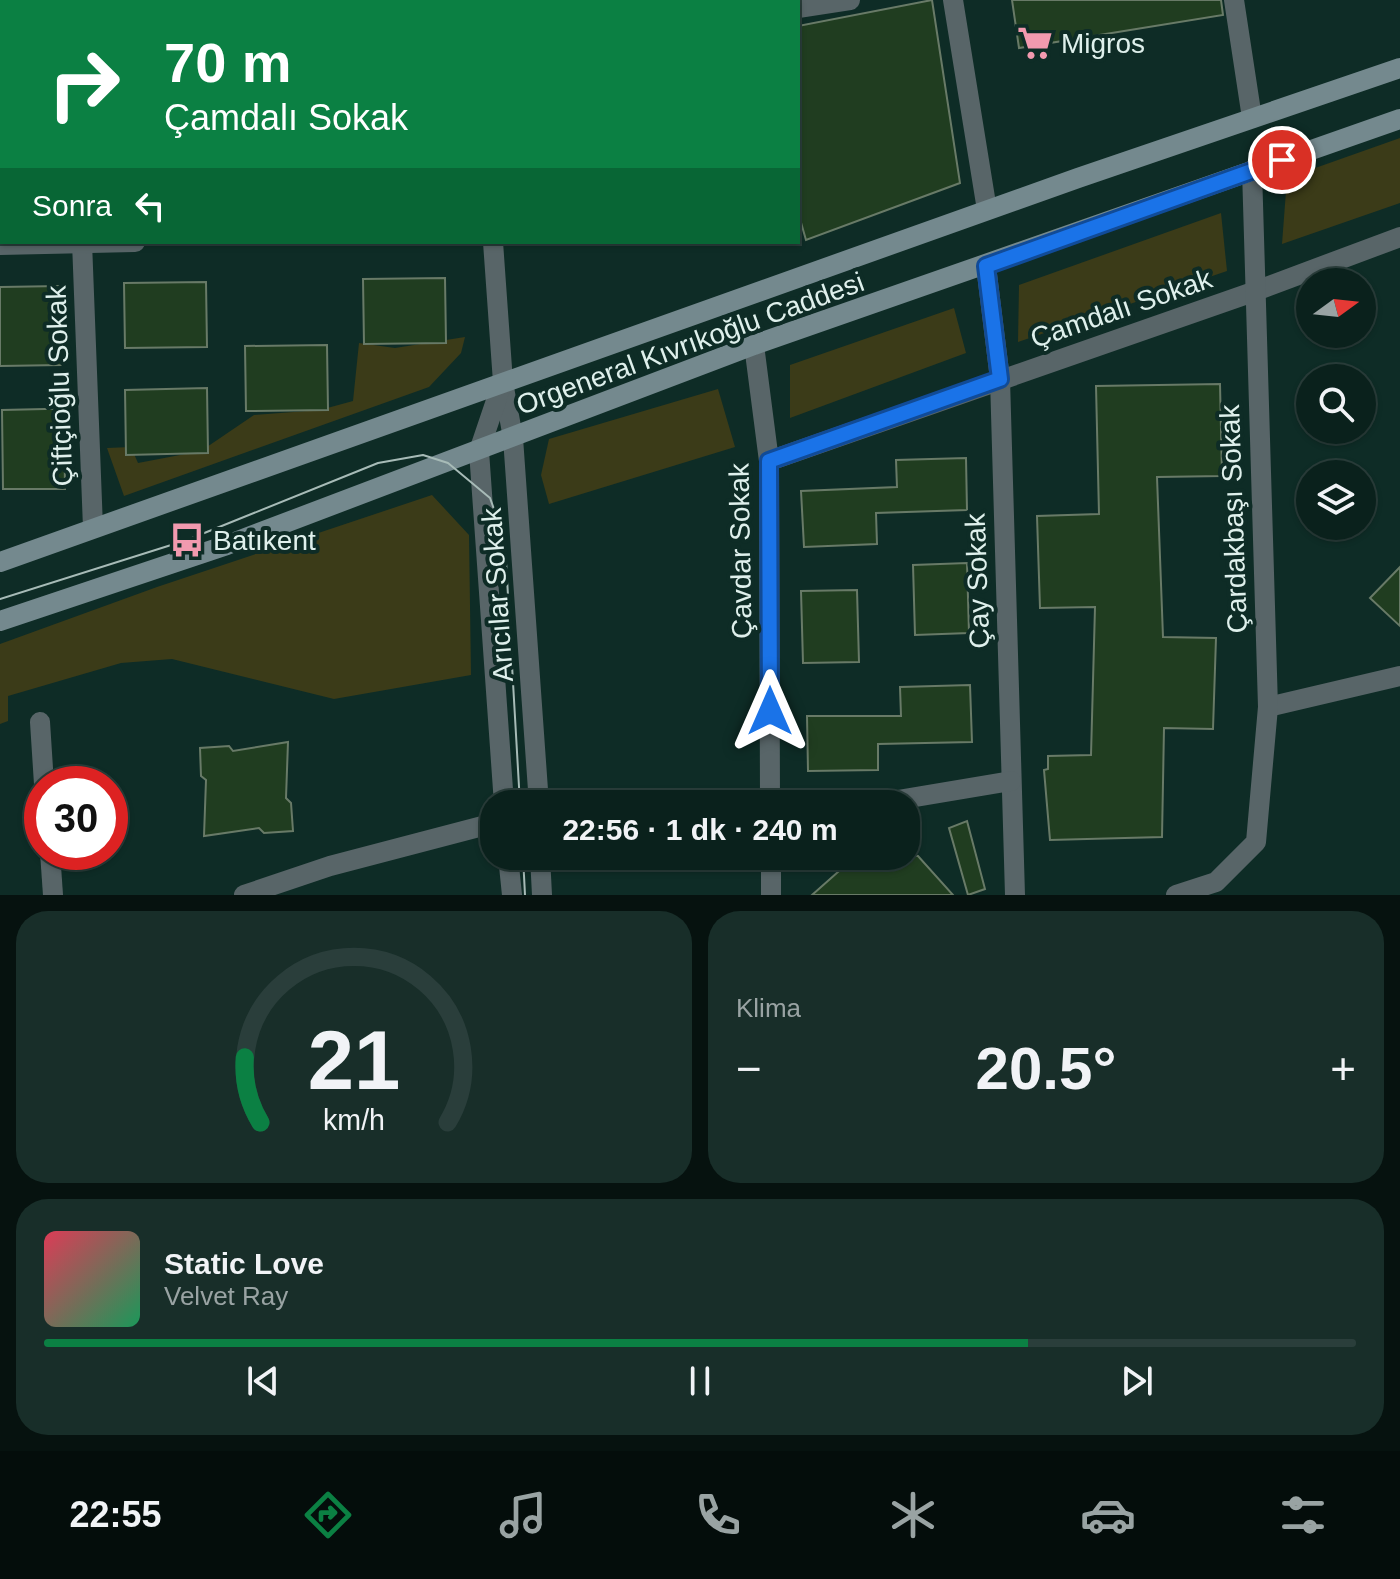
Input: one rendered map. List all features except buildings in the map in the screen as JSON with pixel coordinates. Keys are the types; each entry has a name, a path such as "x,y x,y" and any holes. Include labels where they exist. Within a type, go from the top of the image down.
{"main road":[{"path":"0,562 987,210 1400,68"},
{"name":"Orgeneral Kıvrıkoğlu Caddesi","path":"0,621 227,545 754,345 1400,119"}],"street":[{"path":"800,8 850,0"},
{"path":"953,0 987,210"},
{"path":"1234,0 1252,118"},
{"name":"Çardakbaşı Sokak","path":"1176,895 1216,882 1256,842 1268,707 1253,292 1252,170"},
{"name":"Çamdalı Sokak","path":"769,461 1253,292 1400,237"},
{"path":"0,245 41,244"},
{"name":"Çiftçioğlu Sokak","path":"82,244 93,528"},
{"name":"Arıcılar Sokak","path":"493,244 503,382 513,438 538,790"},
{"name":"Çay Sokak","path":"986,266 1000,379 1015,895"},
{"name":"Çavdar Sokak","path":"754,345 769,461 770,790"},
{"path":"503,382 479,451 503,790"},
{"path":"1268,707 1400,676"},
{"path":"40,722 43,766"},
{"path":"920,796 1011,781"},
{"path":"244,895 330,866 480,827"},
{"path":"51,870 53,895"},
{"path":"509,870 512,895"},
{"path":"541,870 542,895"},
{"path":"771,870 771,895"}],"shaded area":[{"path":"1400,138 1400,203 1282,244 1287,178"},
{"path":"1221,213 1227,271 1018,342 1019,285"},
{"path":"954,308 966,353 790,418 790,365"},
{"path":"465,337 461,353 429,387 124,496 107,448 131,447 138,463 201,451 254,415 320,410 353,401 359,343 395,348"},
{"path":"718,389 735,447 549,504 541,475 549,439"},
{"path":"432,495 469,535 471,675 334,699 172,659 121,663 8,696 8,721 0,724 0,644 157,587"}],"tram line":[{"path":"0,599 187,540 378,463 423,455 448,463 490,498 499,523 506,561 519,790"},
{"path":"524,870 525,895"}],"place":[{"name":"Migros","path":"1035,43"},
{"name":"Batıkent","path":"187,540"}],"route":[{"path":"770,711 769,461 1000,379 986,266 1282,160"}]}
